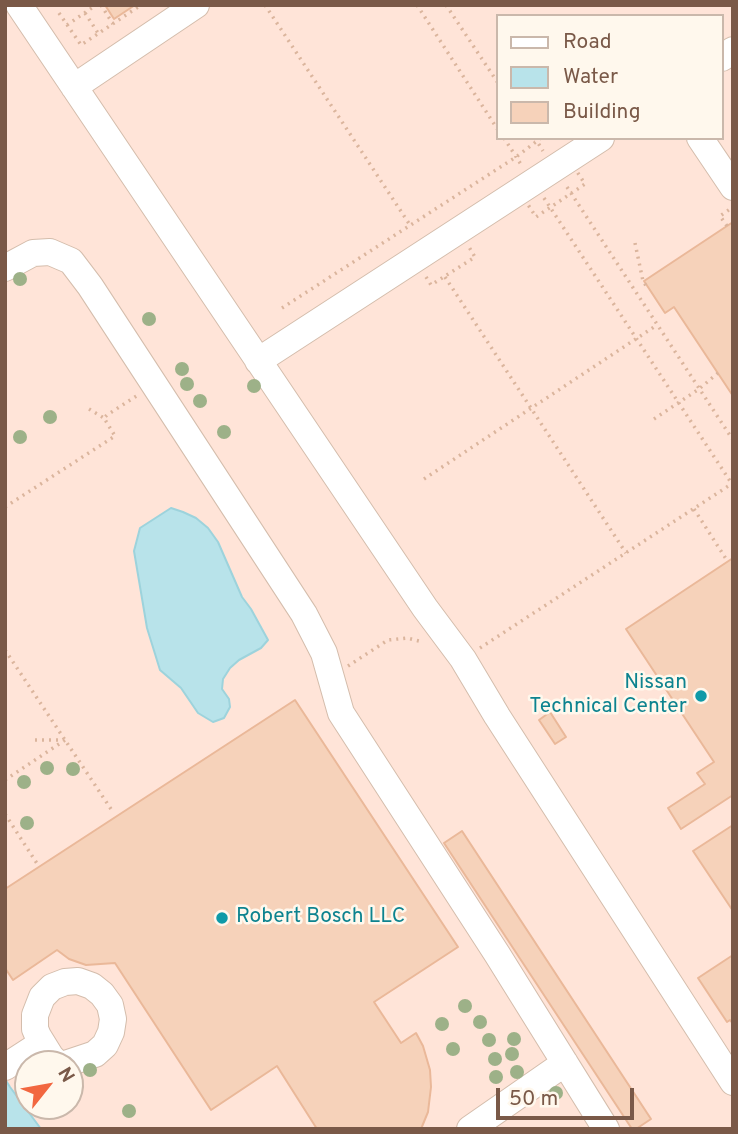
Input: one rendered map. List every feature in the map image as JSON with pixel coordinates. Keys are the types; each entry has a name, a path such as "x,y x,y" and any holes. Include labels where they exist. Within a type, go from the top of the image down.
{"lane":[{"path":"19,5 425,608 463,659 733,1082"},
{"path":"74,86 197,5"},
{"path":"258,360 598,140"},
{"path":"701,140 732,197"},
{"path":"5,268 33,253 50,252 71,261 90,286 304,614 324,653 341,713 498,954 606,1129"},
{"path":"46,1050 35,1029 34,1015 42,997 52,987 65,982 78,982 92,986 102,994 110,1005 113,1019 105,1045 95,1054 84,1058"},
{"path":"5,1067 42,1043"},
{"path":"470,1129 565,1063"}],"path":[{"path":"67,25 98,5 113,24"},
{"path":"59,13 81,44 141,5"},
{"path":"265,5 410,225"},
{"path":"417,5 496,127"},
{"path":"446,5 496,80"},
{"path":"85,13 99,33"},
{"path":"505,140 524,169"},
{"path":"282,308 538,140"},
{"path":"558,174 733,440"},
{"path":"463,659 732,484 537,188"},
{"path":"727,226 720,216 732,197"},
{"path":"425,276 431,285 475,257 464,239"},
{"path":"635,243 643,281 649,289 638,296"},
{"path":"445,276 626,553"},
{"path":"424,479 657,325"},
{"path":"654,419 718,373"},
{"path":"104,418 154,384"},
{"path":"5,507 115,436 104,418 89,409"},
{"path":"694,509 728,562"},
{"path":"330,673 345,668 388,640 396,638 423,642 430,650"},
{"path":"5,650 113,812"},
{"path":"35,740 65,740"},
{"path":"5,780 65,740"},
{"path":"5,814 38,865"}],"shaded area":[{"path":"5,5 733,5 733,1129 5,1129"}],"water":[{"path":"171,508 196,518 208,528 218,542 242,597 268,640 261,648 230,668 223,679 222,689 229,699 230,707 224,718 213,722 198,713 181,688 160,670 147,628 134,551 140,528"},
{"path":"5,1079 14,1092 14,1120 34,1120 41,1129 5,1129"}],"building":[{"path":"105,5 135,5 114,19"},
{"path":"733,222 733,396 674,307 665,313 644,281"},
{"name":"Nissan Technical Center","path":"733,558 733,795 681,829 668,808 705,784 697,773 714,762 626,629"},
{"name":"Robert Bosch LLC","path":"295,700 458,947 374,1002 401,1043 416,1033 423,1046 430,1070 431,1087 428,1112 421,1129 317,1129 277,1066 211,1110 115,963 86,965 69,959 57,950 13,980 5,968 5,889"},
{"path":"550,712 566,737 555,744 539,720"},
{"path":"733,825 733,911 693,851"},
{"path":"462,831 651,1119 636,1129 632,1129 444,843"},
{"path":"733,955 733,1024 730,1020 727,1022 698,978"}],"place":[{"name":"Nissan Technical Center","path":"701,696"},
{"name":"Robert Bosch LLC","path":"222,918"}]}
